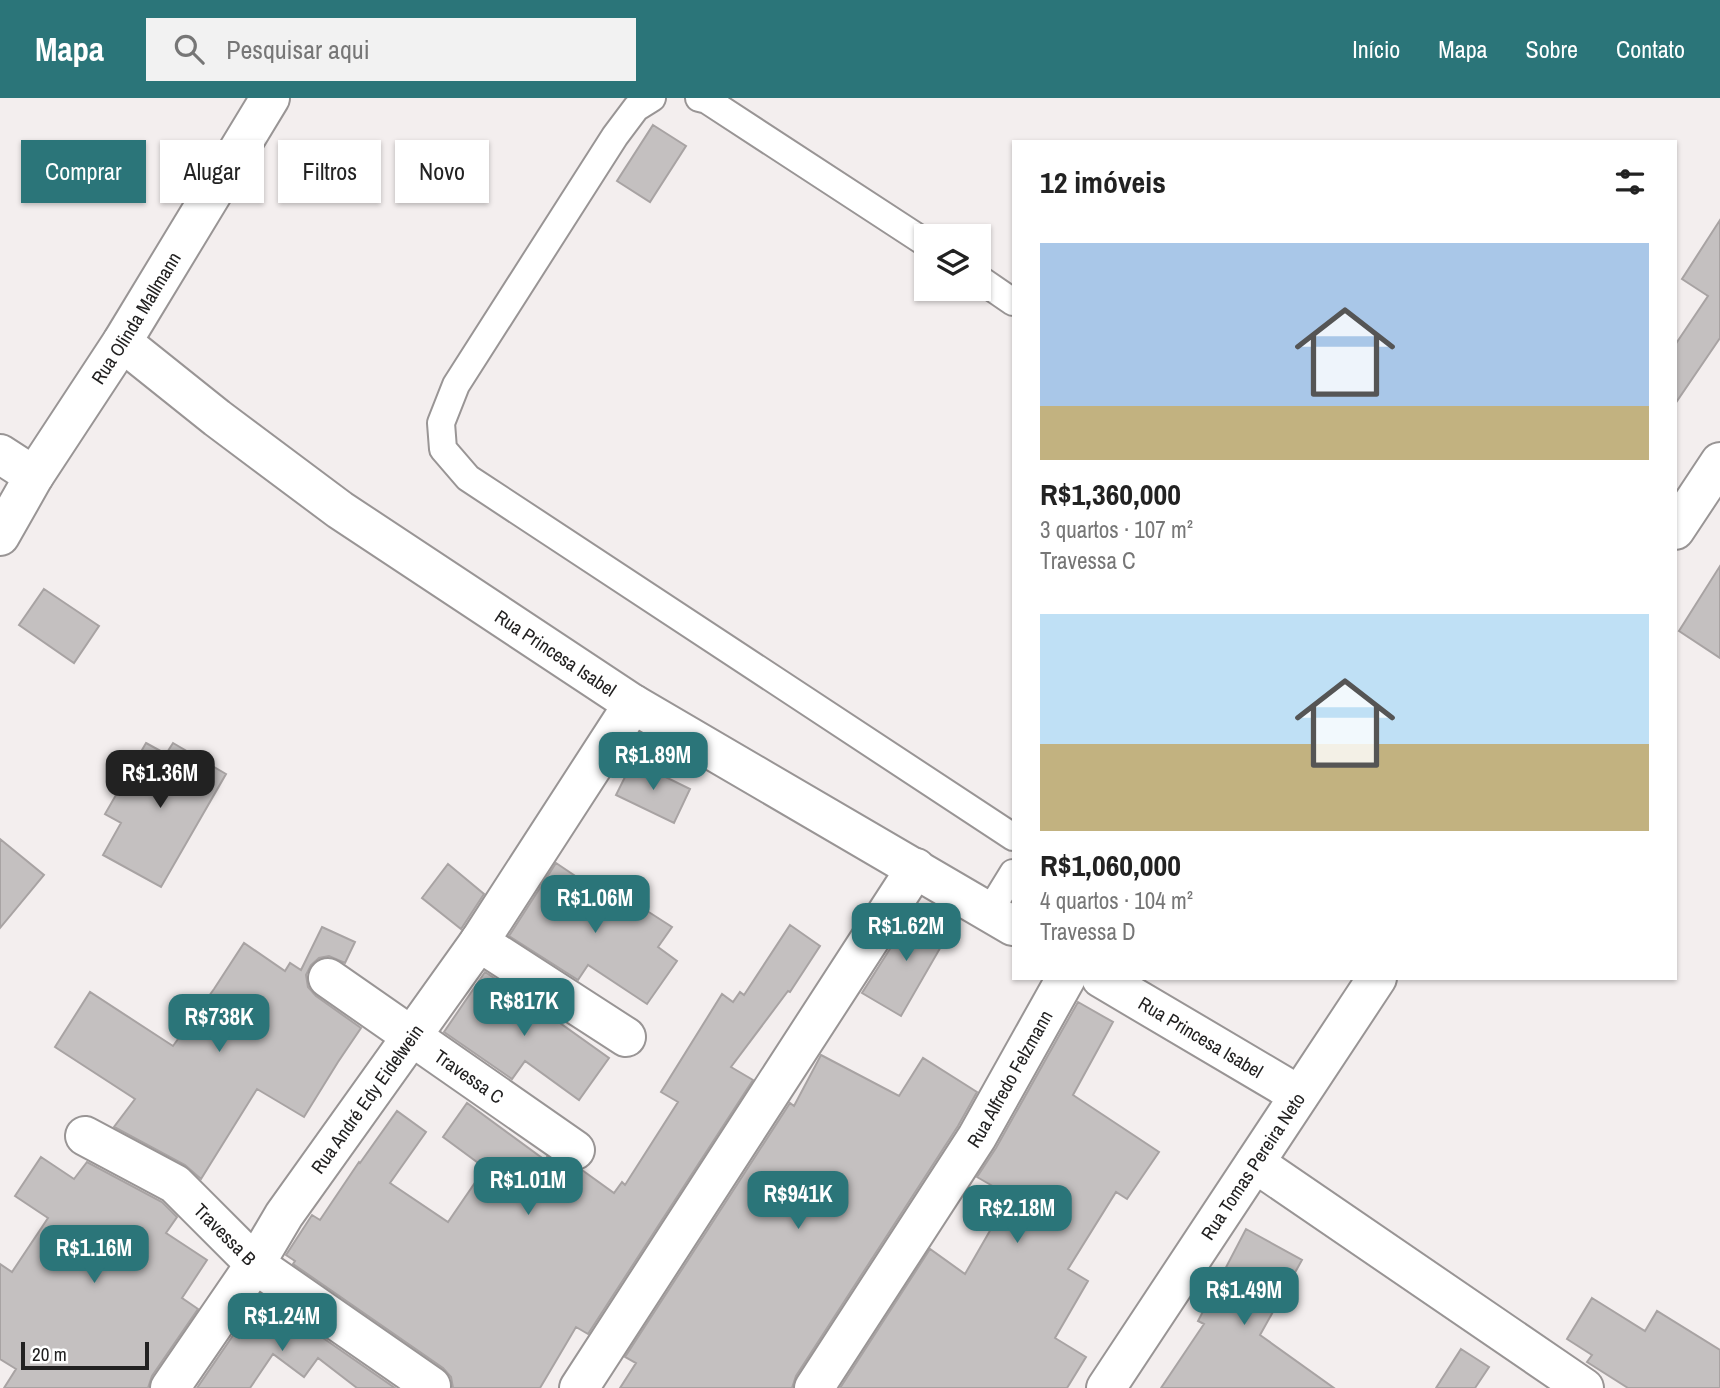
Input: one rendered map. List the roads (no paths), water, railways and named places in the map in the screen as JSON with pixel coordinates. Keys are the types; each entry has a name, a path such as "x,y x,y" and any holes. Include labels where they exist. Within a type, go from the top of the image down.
{"street":[{"name":"Rua Olinda Mallmann","path":"0,536 34,476 122,342 270,98"},
{"name":"Rua Princesa Isabel","path":"122,342 217,418 340,510 633,704 1001,919"},
{"path":"0,454 34,476"},
{"path":"1677,527 1720,462"},
{"name":"Rua André Edy Eidelwein","path":"170,1388 255,1264 284,1215 479,943 633,704"},
{"path":"579,1388 916,869"},
{"path":"479,943 626,1037"},
{"name":"Travessa C","path":"328,978 575,1150"},
{"name":"Rua Alfredo Felzmann","path":"814,1388 977,1137 1065,980"},
{"name":"Rua Princesa Isabel","path":"1104,980 1299,1095"},
{"name":"Rua Tomas Pereira Neto","path":"1107,1388 1376,980"},
{"name":"Travessa B","path":"85,1136 174,1184 255,1264 431,1386"},
{"path":"1255,1163 1584,1388"}],"lane":[{"path":"652,98 636,108 615,136 456,385 441,423 443,449 468,478 1012,836"},
{"path":"699,98 707,100 914,235"},
{"path":"991,287 1012,301"},
{"path":"1001,919 1012,877"}]}
